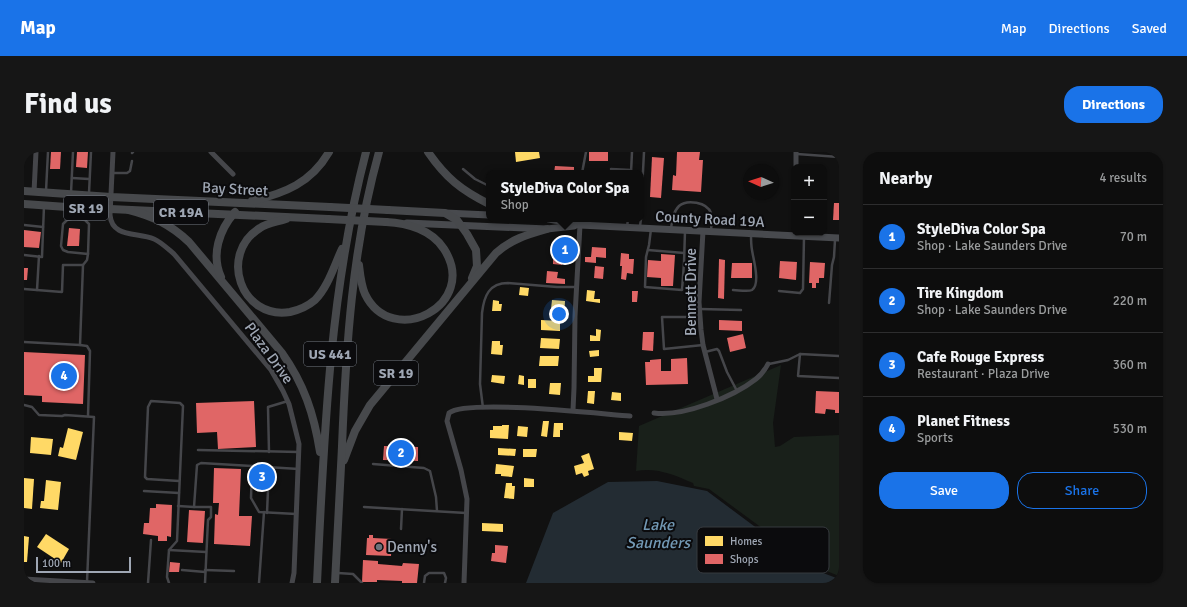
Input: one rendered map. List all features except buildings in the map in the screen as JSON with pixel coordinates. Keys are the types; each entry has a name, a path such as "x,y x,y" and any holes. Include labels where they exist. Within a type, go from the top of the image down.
{"main road":[{"path":"224,283 217,264 218,247 223,229 233,215 243,204 275,195 297,186 324,162 329,152"},
{"name":"US 441","path":"316,583 330,354 353,204 366,152"},
{"name":"US 441","path":"335,583 347,338 366,206 379,152"},
{"path":"428,152 436,164 456,185 486,202"},
{"name":"Bay Street","path":"24,191 88,196 445,213"},
{"name":"Bay Street","path":"24,204 75,208 400,222 423,230 436,239 448,254 451,263 452,275 449,291 434,311 421,317 404,320 391,317 374,306 366,295 362,284 358,256"},
{"name":"SR 19","path":"129,210 161,221 180,233 282,353 300,382 313,417 322,470"},
{"path":"445,213 486,215"},
{"name":"SR 19","path":"341,470 355,431 370,405 468,286 477,266 477,257 473,243 462,226 451,216 445,213"},
{"path":"293,218 260,227 248,238 240,252 238,266 241,284 248,296 263,308 286,312 294,311 310,304 318,296 327,282 347,240"},
{"name":"CR 19A","path":"400,222 547,230 579,222"},
{"name":"County Road 19A","path":"579,222 627,228 751,234 791,234"},
{"path":"468,286 502,247 525,235 547,230"},
{"name":"County Road 19A","path":"804,236 837,238"}],"street":[{"path":"34,192 36,152"},
{"name":"Plaza Drive","path":"113,152 110,209 112,224 118,230 155,239 174,254 271,370 288,401 299,452 294,573 292,583"},
{"path":"211,152 233,174"},
{"path":"796,153 796,164"},
{"path":"572,410 579,222"},
{"name":"Bennett Drive","path":"703,231 700,317 703,345 717,399"},
{"path":"654,413 670,414 700,406 737,391 756,379 768,364"},
{"path":"464,583 466,513 465,487 447,421 449,413 456,409 483,408 572,410 584,413 630,416"},
{"path":"24,579 41,582 93,583"}],"lane":[{"path":"46,193 48,152"},
{"path":"71,195 73,152"},
{"path":"88,196 91,152"},
{"path":"583,170 586,152"},
{"path":"631,170 632,152"},
{"path":"643,170 644,152"},
{"path":"796,153 839,157"},
{"path":"112,173 127,173 130,171 132,161"},
{"path":"463,169 475,179 486,184"},
{"path":"611,169 621,170"},
{"path":"72,178 90,179"},
{"path":"671,230 674,214 679,206 685,202 701,203 707,207 711,213 711,232"},
{"path":"24,255 42,257 44,206"},
{"path":"74,219 75,208"},
{"path":"80,345 83,265 88,260 89,224 85,220 67,220 63,224 61,246 63,250 88,254"},
{"path":"627,228 628,222"},
{"path":"640,222 640,228"},
{"path":"24,225 43,226"},
{"path":"651,229 646,257 645,287 682,290 685,230"},
{"path":"733,290 750,291 754,289 756,283 756,265 752,249 751,234"},
{"path":"778,291 800,293 804,289 804,236"},
{"path":"829,303 832,265 837,238"},
{"path":"648,250 684,254"},
{"path":"37,290 39,256"},
{"path":"24,288 62,292 63,265 83,265"},
{"path":"483,408 480,384 482,313 484,303 493,286 500,283 508,283 577,287"},
{"path":"700,309 741,310"},
{"path":"700,317 662,317 664,349 703,345"},
{"path":"24,342 86,346 90,351 88,416"},
{"path":"705,352 714,349 719,351 726,372 737,391"},
{"path":"800,354 798,376 839,378"},
{"path":"768,364 788,360 800,354 839,356"},
{"path":"169,583 167,577 168,550 177,541 183,406 180,403 150,401 148,407 145,477 147,479 179,481"},
{"path":"269,452 268,407 288,401"},
{"path":"24,405 32,407 39,415 94,417 86,583"},
{"path":"198,450 299,452"},
{"path":"194,507 197,465 201,463 299,469"},
{"path":"373,464 424,468 430,471 436,497 437,511"},
{"path":"252,466 251,498 259,512 297,514"},
{"path":"259,583 269,467"},
{"path":"144,491 179,493"},
{"path":"178,506 211,507 211,517 208,520 205,583"},
{"path":"364,507 466,513"},
{"path":"401,529 402,509"},
{"path":"148,583 151,540"},
{"path":"168,550 206,552"},
{"path":"182,570 234,571"},
{"path":"335,573 353,574 362,583"},
{"path":"424,583 425,576 429,573 444,573 446,578 444,583"}],"shaded area":[{"path":"781,365 773,423 775,447 780,446 794,437 839,435 839,576 829,572 829,527 760,527 709,489 694,486 693,483 665,472 651,470 636,471 639,426"}],"water":[{"name":"Lake Saunders","path":"657,481 707,491 755,527 697,527 697,573 823,573 839,579 839,583 526,583 553,513 608,482"}],"place":[{"name":"StyleDiva Color Spa","path":"565,250"},
{"name":"Planet Fitness","path":"64,376"},
{"name":"Tire Kingdom","path":"401,453"},
{"name":"Cafe Rouge Express","path":"262,477"},
{"name":"Denny's","path":"379,547"}]}
